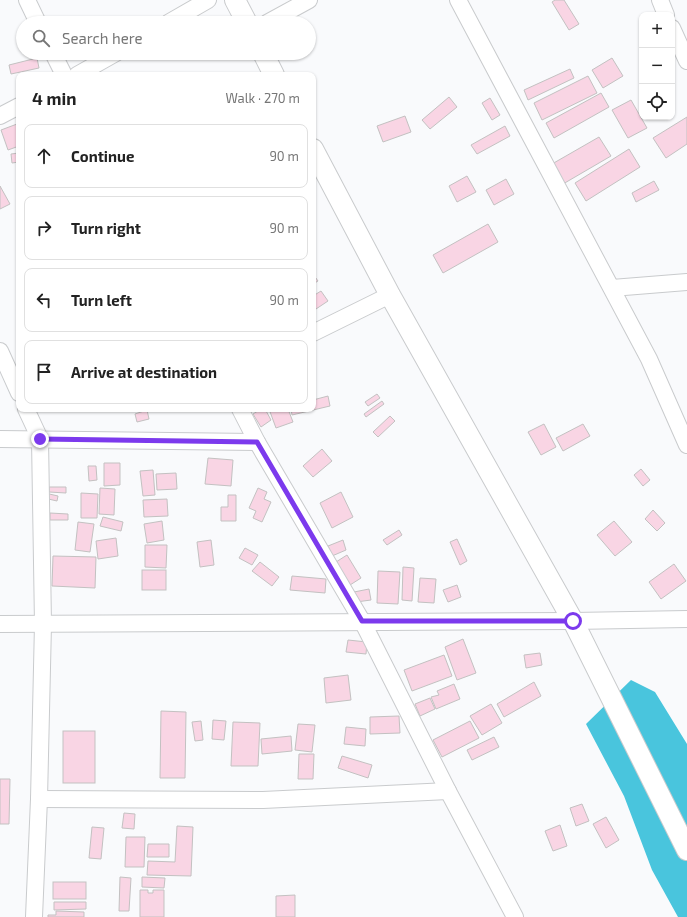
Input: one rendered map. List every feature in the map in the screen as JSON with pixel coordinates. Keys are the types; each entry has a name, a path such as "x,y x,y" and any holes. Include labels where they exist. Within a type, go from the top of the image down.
{"street":[{"path":"27,0 35,16"},
{"path":"180,16 208,0"},
{"path":"234,0 243,16"},
{"path":"279,16 309,0"},
{"path":"458,0 649,359 687,443"},
{"path":"660,0 665,12"},
{"path":"675,35 687,62"},
{"path":"56,60 62,72"},
{"path":"82,72 104,60"},
{"path":"266,60 272,72"},
{"path":"0,116 16,108"},
{"path":"316,155 390,295 573,621 687,850"},
{"path":"612,288 687,282"},
{"path":"316,332 390,295"},
{"path":"0,351 16,386"},
{"path":"27,412 40,439 42,624 39,799 34,917"},
{"path":"242,412 257,442 362,621 448,791 515,917"},
{"path":"0,439 257,442"},
{"path":"0,624 687,619"},
{"path":"39,799 263,800 448,791"}],"water":[{"path":"631,680 655,692 687,744 687,917 678,917 652,870 624,796 586,724"}],"building":[{"path":"555,0 564,0 579,24 569,30 552,2"},
{"path":"612,58 623,76 603,88 592,70"},
{"path":"29,60 37,60 39,68 11,74 9,65"},
{"path":"570,69 574,78 528,100 524,90"},
{"path":"588,76 597,93 542,120 534,103"},
{"path":"601,93 609,107 554,138 546,123"},
{"path":"449,97 457,107 430,129 422,120"},
{"path":"490,98 500,115 492,120 482,103"},
{"path":"631,100 639,114 639,120 642,120 647,128 628,138 612,110"},
{"path":"405,116 411,132 383,142 377,126"},
{"path":"687,117 687,144 666,158 653,138"},
{"path":"16,124 16,147 8,150 1,130"},
{"path":"505,126 510,136 477,154 471,145"},
{"path":"599,137 611,156 563,184 552,164"},
{"path":"629,149 640,167 586,201 575,183"},
{"path":"16,153 16,162 12,163 11,154"},
{"path":"467,176 476,192 457,202 449,186"},
{"path":"506,179 514,194 494,205 486,190"},
{"path":"654,181 659,190 636,202 632,193"},
{"path":"0,186 10,204 0,209"},
{"path":"488,224 498,242 443,273 433,255"},
{"path":"321,291 328,301 316,309 316,294"},
{"path":"377,394 380,398 368,406 365,402"},
{"path":"328,396 330,406 316,409 316,399"},
{"path":"382,401 384,404 366,417 364,414"},
{"path":"147,412 149,419 137,422 135,414"},
{"path":"256,412 267,412 271,420 261,427 253,414"},
{"path":"270,412 289,412 293,422 276,428"},
{"path":"292,412 305,412 292,415"},
{"path":"390,416 395,421 378,437 373,432"},
{"path":"544,424 556,447 541,455 528,432"},
{"path":"583,424 590,436 563,451 556,438"},
{"path":"322,449 332,461 313,477 303,466"},
{"path":"208,458 233,460 231,486 205,484"},
{"path":"104,463 120,463 120,485 104,486"},
{"path":"88,466 96,466 97,480 89,481"},
{"path":"641,469 650,480 643,486 634,475"},
{"path":"153,470 155,495 143,496 140,471"},
{"path":"176,473 177,489 157,490 156,474"},
{"path":"49,487 66,487 66,493 49,492"},
{"path":"100,488 115,489 114,515 99,514"},
{"path":"258,488 267,492 264,499 271,502 262,522 253,518 256,511 249,508"},
{"path":"341,492 353,517 332,528 320,503"},
{"path":"45,493 58,496 57,501 44,498"},
{"path":"81,493 98,494 97,518 81,518"},
{"path":"228,495 236,495 236,521 221,521 221,507 228,507"},
{"path":"167,499 168,516 144,517 143,500"},
{"path":"653,510 665,523 657,531 645,519"},
{"path":"50,513 68,514 68,520 50,520"},
{"path":"103,517 123,522 121,531 100,526"},
{"path":"162,521 164,540 147,543 144,524"},
{"path":"614,521 632,542 615,556 597,535"},
{"path":"78,522 94,524 90,552 75,550"},
{"path":"399,530 402,535 387,545 383,540"},
{"path":"116,538 118,556 98,559 96,541"},
{"path":"457,539 467,561 460,565 450,542"},
{"path":"211,540 214,565 200,567 197,542"},
{"path":"343,540 346,550 332,556 328,546"},
{"path":"145,545 167,545 166,568 145,567"},
{"path":"245,548 258,555 252,565 239,558"},
{"path":"347,555 361,578 350,585 336,562"},
{"path":"53,556 96,557 95,588 52,586"},
{"path":"260,562 279,577 272,586 252,571"},
{"path":"674,564 686,581 661,599 649,582"},
{"path":"403,567 414,568 412,601 402,600"},
{"path":"142,570 166,570 166,590 142,590"},
{"path":"378,571 400,572 398,604 377,603"},
{"path":"292,576 326,579 325,593 290,590"},
{"path":"420,578 436,579 434,603 418,602"},
{"path":"457,585 461,597 448,602 443,590"},
{"path":"369,589 371,600 356,602 354,592"},
{"path":"463,639 476,673 457,680 445,647"},
{"path":"348,640 367,642 366,654 346,652"},
{"path":"540,653 542,665 526,668 524,655"},
{"path":"444,655 452,676 412,691 404,670"},
{"path":"348,675 351,700 326,703 324,678"},
{"path":"534,682 541,696 504,717 497,704"},
{"path":"454,684 460,699 436,709 431,697 439,695 437,691"},
{"path":"430,698 435,709 420,716 415,704"},
{"path":"491,704 502,723 482,735 470,716"},
{"path":"161,711 186,712 185,778 160,778"},
{"path":"399,716 400,733 370,734 370,717"},
{"path":"213,720 226,721 224,740 212,739"},
{"path":"201,721 203,740 195,741 192,722"},
{"path":"470,721 479,738 442,757 433,740"},
{"path":"233,722 260,723 258,766 231,766"},
{"path":"298,724 315,725 312,752 295,750"},
{"path":"346,727 366,729 365,746 344,744"},
{"path":"63,731 95,731 95,783 63,783"},
{"path":"291,736 292,751 262,754 261,739"},
{"path":"494,737 499,747 472,760 467,750"},
{"path":"299,754 314,754 313,779 298,779"},
{"path":"342,756 372,765 368,778 338,768"},
{"path":"0,779 10,779 9,824 0,824"},
{"path":"582,804 589,821 576,826 570,808"},
{"path":"124,813 135,814 134,829 122,828"},
{"path":"606,817 619,840 606,848 593,824"},
{"path":"560,825 567,846 553,851 545,831"},
{"path":"177,826 193,827 191,876 147,875 148,861 175,862"},
{"path":"92,827 104,828 101,859 89,858"},
{"path":"126,837 145,837 144,867 125,867"},
{"path":"148,844 169,844 169,857 147,857"},
{"path":"120,877 131,878 129,911 119,911"},
{"path":"142,877 165,878 164,888 142,887"},
{"path":"53,882 86,882 86,899 53,899"},
{"path":"140,890 148,890 148,893 153,893 153,890 164,890 164,917 140,917"},
{"path":"295,895 295,917 276,917 276,896"},
{"path":"54,902 86,902 86,909 54,910"},
{"path":"56,911 84,912 84,917 48,917 48,915 56,915"}],"route":[{"path":"40,439 257,442 362,621 573,621"}]}
